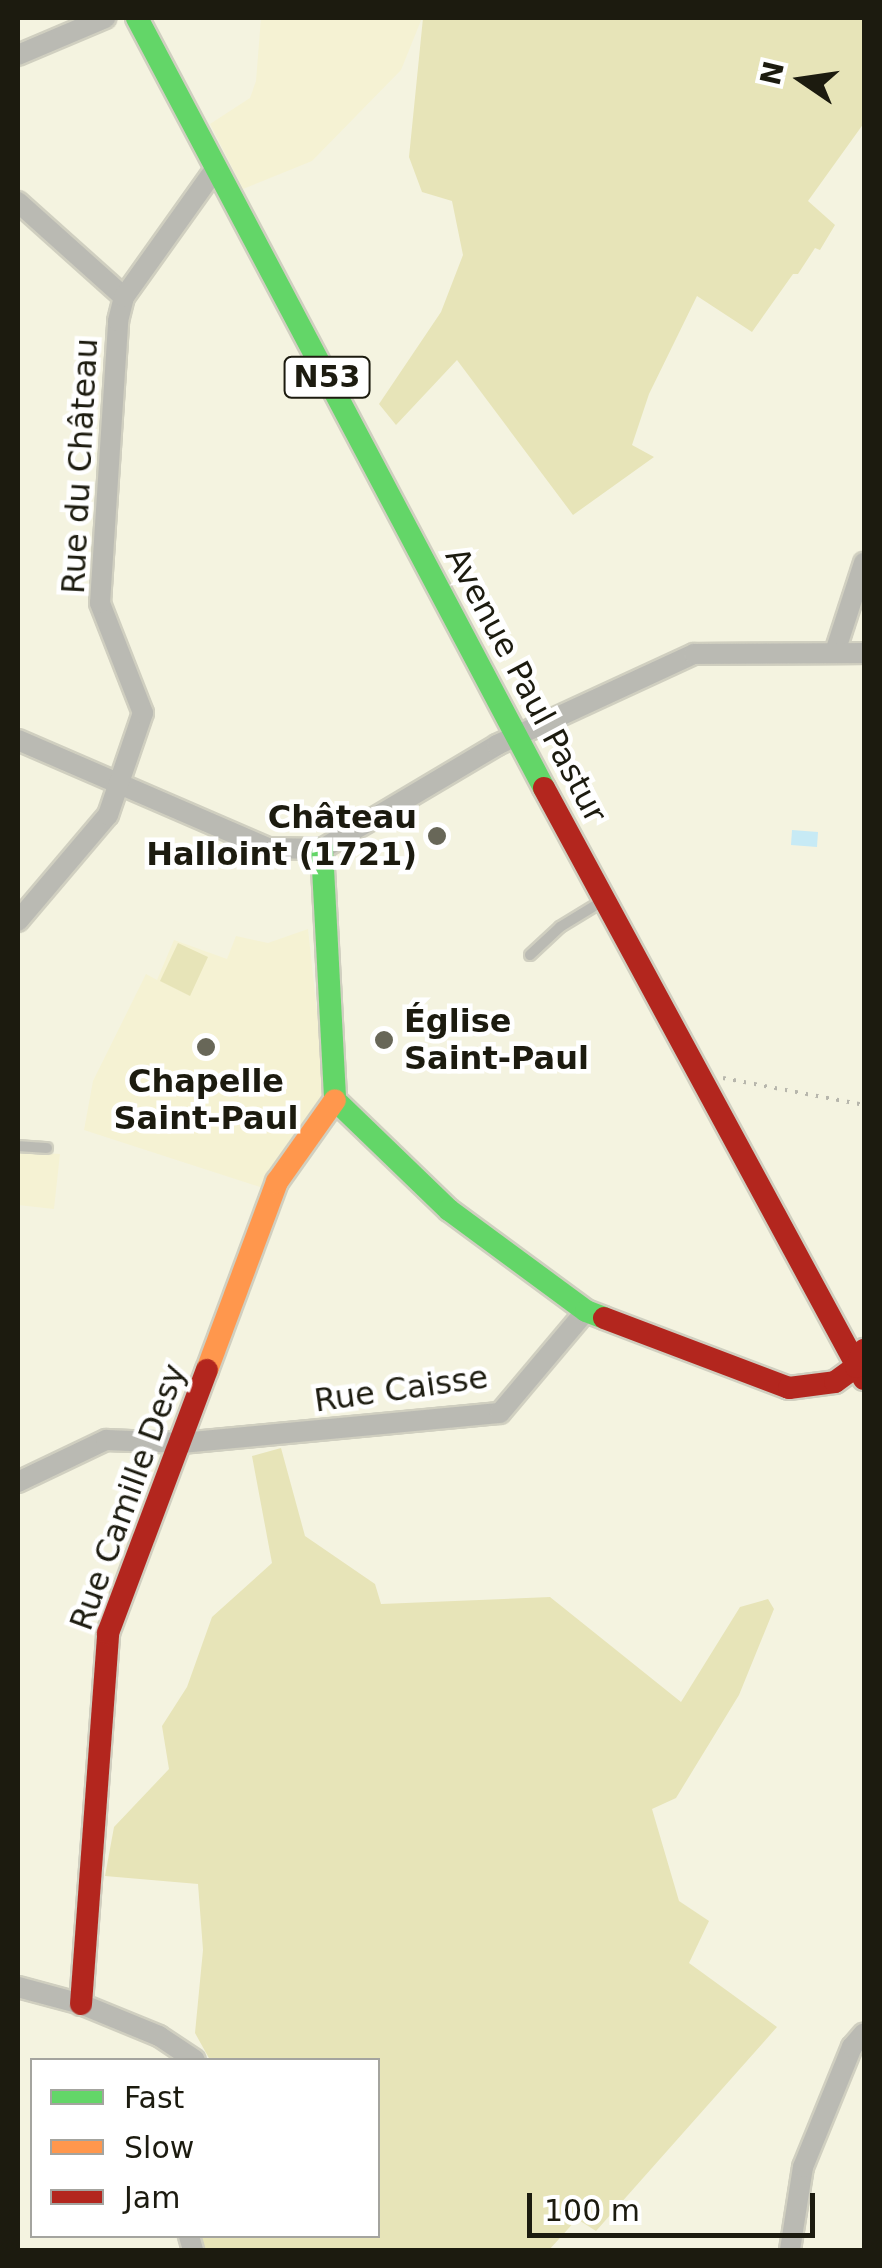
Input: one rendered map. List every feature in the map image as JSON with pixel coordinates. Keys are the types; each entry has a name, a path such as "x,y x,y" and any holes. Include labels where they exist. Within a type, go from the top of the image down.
{"street":[{"path":"18,56 105,18"},
{"name":"Avenue Paul Pastur","path":"137,18 694,1072 862,1365"},
{"name":"Rue du Château","path":"18,921 108,816 143,713 100,603 118,321 124,297 216,168"},
{"path":"18,202 124,297"},
{"path":"835,652 864,563"},
{"path":"18,740 268,848 322,849 497,745 694,654 864,653"},
{"path":"322,849 335,1100 449,1210 586,1312 789,1388 835,1382 862,1365"},
{"name":"Rue Camille Desy","path":"81,2004 108,1633 277,1182 335,1100"},
{"name":"Rue Caisse","path":"18,1482 106,1440 181,1443 500,1413 586,1312"},
{"path":"18,1987 81,2004 158,2036 192,2058"},
{"path":"790,2250 803,2167 852,2047 864,2033"}],"lane":[{"path":"530,955 560,927 604,901"},
{"path":"18,1146 47,1148"}],"path":[{"path":"694,1072 864,1105"}],"shaded area":[{"path":"261,18 422,18 401,70 312,161 243,189 210,124 250,98 256,81"},
{"path":"423,18 864,18 864,123 808,201 835,225 820,250 815,248 798,274 793,274 752,332 697,296 649,394 632,445 654,457 573,515 457,360 396,425 379,404 441,312 463,255 452,201 422,192 409,157"},
{"path":"308,929 326,1096 266,1189 84,1130 93,1081 146,974 157,980 174,940 227,959 236,936 268,943"},
{"path":"178,943 208,957 190,996 160,981"},
{"path":"18,1151 60,1154 54,1209 18,1205"},
{"path":"281,1448 305,1536 375,1584 381,1604 550,1597 681,1702 740,1607 768,1599 774,1609 739,1695 676,1798 652,1809 679,1901 709,1921 689,1963 777,2027 596,2231 577,2219 549,2250 202,2250 196,2238 380,2238 380,2058 209,2058 195,2033 203,1950 198,1884 105,1876 114,1827 169,1769 162,1726 187,1687 212,1617 272,1563 252,1456"}],"water":[{"path":"792,830 818,832 817,847 791,845"}],"traffic: fast":[{"path":"137,18 544,788"},
{"path":"322,849 335,1100 449,1210 586,1311 604,1318"}],"traffic: slow":[{"path":"207,1370 277,1182 335,1100"}],"traffic: jam":[{"path":"544,788 864,1379"},
{"path":"604,1318 789,1388 835,1382 856,1367 864,1350"},
{"path":"81,2004 108,1633 207,1370"}],"place":[{"name":"Château Halloint (1721)","path":"437,836"},
{"name":"Église Saint-Paul","path":"384,1040"},
{"name":"Chapelle Saint-Paul","path":"206,1047"}]}
